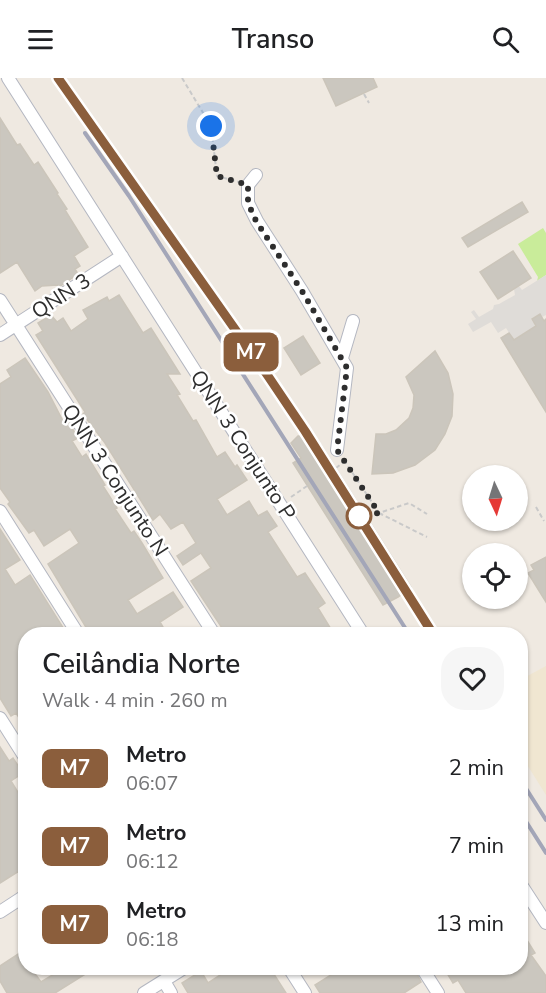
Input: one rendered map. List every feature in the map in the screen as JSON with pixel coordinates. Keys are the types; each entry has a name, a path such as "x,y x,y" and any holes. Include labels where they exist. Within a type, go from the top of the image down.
{"street":[{"name":"QNN 3 Conjunto P","path":"8,78 359,627"},
{"path":"252,180 248,203 256,221 347,368 337,450"},
{"name":"QNN 3","path":"0,336 122,256"},
{"name":"QNN 3 Conjunto N","path":"0,300 210,627"},
{"path":"342,358 353,321"},
{"path":"0,511 74,627"},
{"path":"0,718 18,746"},
{"path":"528,895 546,923"},
{"path":"0,912 18,900"},
{"path":"144,993 173,975"},
{"path":"293,975 305,993"},
{"path":"426,975 438,993"},
{"path":"164,981 171,993"}],"path":[{"path":"182,78 211,126 217,176 252,180"},
{"path":"364,94 369,103"},
{"path":"337,450 379,513 427,537"},
{"path":"336,468 345,461"},
{"path":"281,503 307,486"},
{"path":"379,513 409,503 427,514"},
{"path":"536,507 544,521"}],"shaded area":[{"path":"546,275 546,315 542,317 540,314 531,319 537,328 518,337 519,339 515,342 506,328 498,333 491,322 473,332 468,324 476,319 471,312 474,310 479,317 493,309 494,305 515,295 514,289 519,286 522,290"},
{"path":"546,666 546,795 528,766 528,676"}],"green space":[{"path":"543,228 546,233 546,275 537,281 538,277 518,244"}],"building":[{"path":"323,78 373,78 377,87 336,106"},
{"path":"0,118 17,145 20,144 34,165 38,162 88,247 74,256 80,266 75,269 78,274 59,287 58,285 42,286 35,291 17,262 0,273"},
{"path":"522,202 528,212 468,247 462,238"},
{"path":"513,251 531,278 498,299 480,272"},
{"path":"119,295 143,333 151,328 180,374 167,374 193,421 196,420 217,457 225,452 247,480 217,499 227,515 249,501 258,516 267,511 277,526 268,532 297,577 305,573 325,603 318,608 330,627 221,627 191,581 211,568 201,553 183,565 177,556 196,543 183,522 171,529 160,514 153,520 105,443 83,414 85,412 36,335 43,331 38,323 51,315 57,322 63,318 71,331 88,319 83,310 107,297 109,301"},
{"path":"540,314 544,321 546,319 546,412 501,338 509,333 514,340 536,326 532,319"},
{"path":"303,336 320,363 301,375 284,348"},
{"path":"435,351 448,373 453,394 452,416 445,434 435,450 415,465 393,473 372,474 376,434 386,434 396,430 409,418 414,395 406,377"},
{"path":"25,358 48,392 65,425 69,423 78,438 72,441 82,457 86,454 105,485 103,486 117,508 115,509 131,533 134,531 163,578 128,600 137,614 173,592 183,607 160,622 163,627 86,627 48,564 79,543 70,529 44,546 34,530 29,533 8,504 10,502 0,488 0,384 11,377 7,370"},
{"path":"298,436 304,436 313,450 321,445 411,587 398,597 383,605 293,463 301,458 291,443"},
{"path":"0,529 20,560 5,569 15,585 30,575 63,627 18,627 18,716 16,713 11,716 0,698"},
{"path":"546,557 546,602 528,573 534,570 531,565"},
{"path":"0,747 9,761 13,758 18,766 18,776 11,781 18,792 18,872 0,883"},
{"path":"528,942 535,953 531,955 546,976 546,993 466,993 458,980 453,983 448,975 528,975"},
{"path":"18,954 18,975 36,975 41,982 52,975 84,975 55,993 7,993 0,981 0,966"},
{"path":"195,975 203,975 208,983 220,975 274,975 286,993 188,993 182,983"},
{"path":"331,975 418,975 421,982 404,993 320,993 315,985"}],"railway":[{"path":"58,78 268,376 429,627"},
{"path":"85,133 129,196 405,627"},
{"path":"528,792 546,820"},
{"path":"528,825 546,853"}],"metro line":[{"name":"M7","path":"58,78 268,376 429,627"}],"route":[{"path":"211,126 217,176 248,185 248,203 256,221 302,291 347,368 337,450 379,513 359,516"}]}
